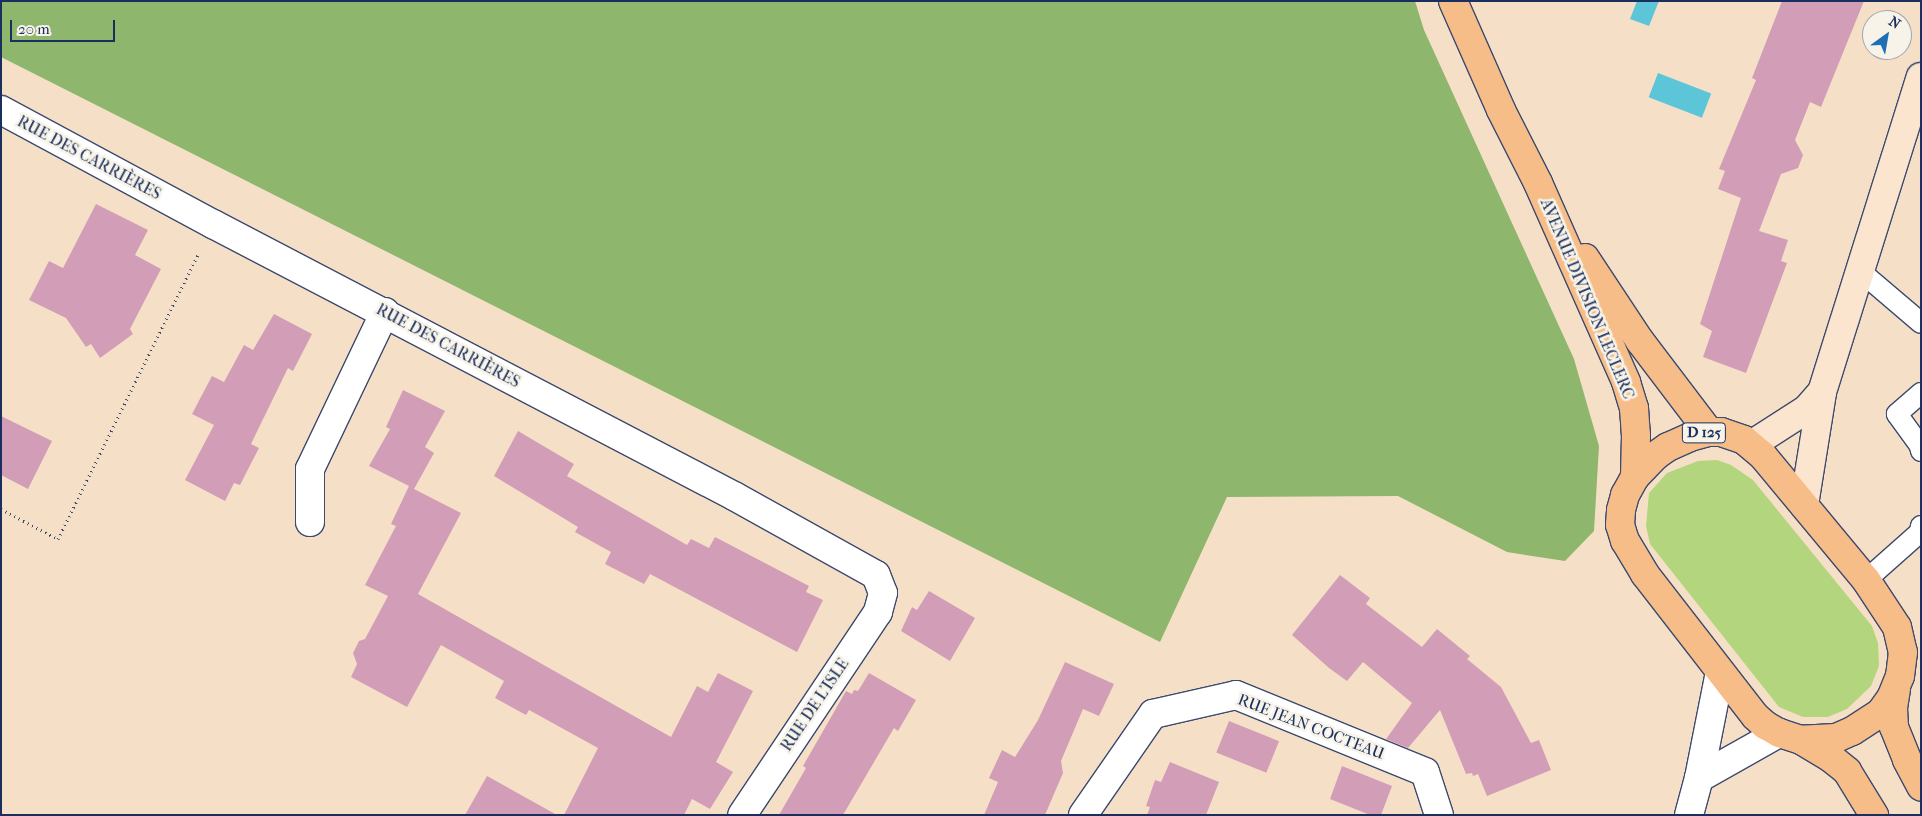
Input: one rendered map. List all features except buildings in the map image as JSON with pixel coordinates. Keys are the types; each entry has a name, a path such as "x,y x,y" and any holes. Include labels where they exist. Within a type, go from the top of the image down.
{"main road":[{"name":"D 125","path":"1453,1 1490,85 1538,183"},
{"name":"AVENUE DIVISION LECLERC","path":"1538,183 1640,341 1684,402 1709,432"},
{"name":"AVENUE DIVISION LECLERC","path":"1538,183 1626,382 1634,408 1636,435 1635,477"},
{"name":"D 125","path":"1874,815 1847,771 1831,758 1755,716 1644,574 1625,541 1620,525 1625,495 1635,477 1655,456 1668,447 1690,436 1709,432 1733,436 1751,445 1763,456 1866,580 1897,627 1903,652 1893,708 1894,727 1904,753 1921,786"},
{"name":"D 125","path":"1790,737 1836,738 1852,731 1880,714 1891,698 1897,683"}],"street":[{"path":"1804,505 1822,392 1921,77"},
{"name":"RUE DES CARRIÈRES","path":"1,110 213,224 385,312 734,496 876,575 883,593"},
{"path":"310,522 310,469 385,312"},
{"path":"1751,445 1806,409 1822,392"},
{"name":"RUE DE L'ISLE","path":"742,815 878,612 883,593"},
{"path":"1689,815 1699,778 1720,672"},
{"name":"RUE JEAN COCTEAU","path":"1083,815 1153,714 1236,695 1426,772 1439,815"},
{"path":"1699,778 1790,737"}],"lane":[{"path":"1860,271 1921,323"},
{"path":"1921,393 1897,414 1920,446 1921,451"},
{"path":"1866,580 1920,530"}],"path":[{"path":"1,509 58,539 213,224"}],"green space":[{"path":"1,1 1415,1 1424,30 1574,359 1599,446 1594,531 1565,561 1507,552 1398,496 1227,497 1160,642 1,57"},
{"path":"1717,460 1731,465 1753,480 1872,626 1878,643 1879,666 1871,686 1847,709 1828,717 1803,717 1779,707 1650,544 1646,526 1649,493 1667,473 1698,461"}],"water":[{"path":"1637,1 1659,1 1649,26 1630,19"},
{"path":"1658,73 1711,93 1702,118 1649,97"}]}
